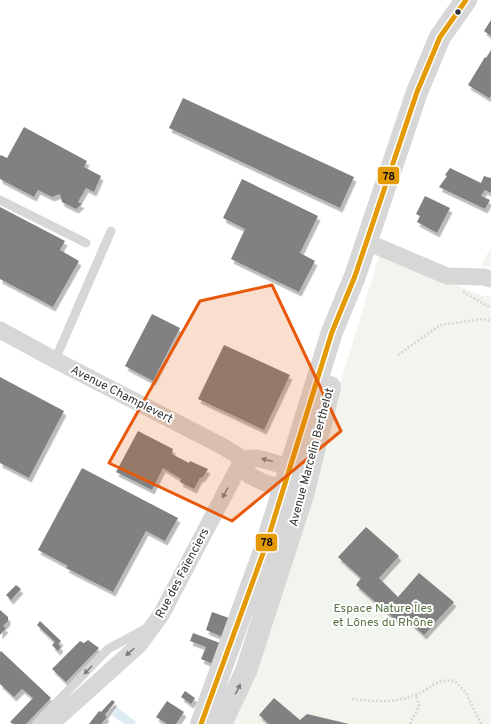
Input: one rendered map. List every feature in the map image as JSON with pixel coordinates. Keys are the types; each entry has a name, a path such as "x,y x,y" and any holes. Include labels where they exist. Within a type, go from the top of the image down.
{"street":[{"name":"Avenue Marcelin Berthelot","path":"221,724 246,671 255,642 275,551 294,479 366,242 417,92 440,37 466,0"},
{"path":"366,242 447,276 484,277 491,280"},
{"name":"Avenue Champlevert","path":"0,330 222,446 243,459"},
{"path":"257,458 294,479 273,486 249,475 243,459 257,458"},
{"name":"Rue des Faïenciers","path":"51,724 139,644 161,615 243,459"},
{"name":"Avenue Marcelin Berthelot","path":"201,724 275,551"}],"lane":[{"path":"0,200 86,243"},
{"path":"55,360 111,232"},
{"path":"36,724 108,649 154,624"}],"path":[{"path":"398,355 440,326 482,319 491,321"},
{"path":"352,699 380,702 398,700 416,695 445,680 455,681 466,693 481,724"},
{"path":"410,724 419,706 416,695"}],"highlighted area":[{"path":"272,285 341,431 232,521 109,463 200,301"}],"green space":[{"path":"491,248 491,267 480,266"},
{"name":"Espace Nature Îles et Lônes du Rhône","path":"380,253 483,296 491,296 491,724 227,724 250,679"}],"shaded area":[{"path":"118,708 136,722 134,724 124,724 112,715"}],"building":[{"path":"491,20 491,36 484,31"},
{"path":"491,50 491,96 489,98 468,85"},
{"path":"183,98 354,177 340,208 169,128"},
{"path":"24,127 87,161 84,167 101,176 94,192 86,188 78,202 82,204 76,209 62,202 60,194 52,197 38,190 34,197 0,179 0,156 1,155 7,158"},
{"path":"450,168 481,183 484,176 491,178 491,193 485,190 481,196 490,200 485,209 439,187 447,176 445,175"},
{"path":"242,179 318,216 300,253 315,261 299,292 231,259 245,229 223,218"},
{"path":"425,196 450,208 437,233 417,222 420,216 416,214"},
{"path":"0,207 65,241 60,250 79,261 53,307 0,279"},
{"path":"152,314 180,328 153,381 125,366"},
{"path":"224,345 290,375 264,430 198,399"},
{"path":"0,377 64,411 29,478 0,463"},
{"path":"138,431 173,449 172,454 189,463 190,461 208,469 203,477 200,478 194,489 180,482 181,479 163,468 152,490 116,472"},
{"path":"82,468 178,518 165,541 146,531 113,592 66,568 68,566 38,550"},
{"path":"366,527 399,556 379,578 398,597 419,573 454,602 424,635 402,615 396,620 356,585 361,578 338,557"},
{"path":"16,585 21,589 11,600 6,595"},
{"path":"0,610 8,617 8,621 3,626 6,628 0,635"},
{"path":"212,612 229,618 223,637 206,630"},
{"path":"40,621 61,641 58,644 61,647 58,651 52,645 55,642 37,625"},
{"path":"193,633 220,643 213,664 201,659 206,647 190,641"},
{"path":"88,640 99,648 66,682 52,669 80,641 84,643"},
{"path":"1,651 51,698 26,724 13,724 10,722 33,698 22,689 14,697 0,684"},
{"path":"185,691 195,698 191,704 181,697"},
{"path":"274,698 300,720 307,714 349,724 269,724 259,715"},
{"path":"112,700 115,702 105,715 107,717 101,724 89,724 99,711 101,712"},
{"path":"167,701 184,712 176,724 167,724 156,717"}],"transit line":[{"name":"78","path":"201,724 265,548 332,332 355,276 417,92 440,37 466,0"}]}
